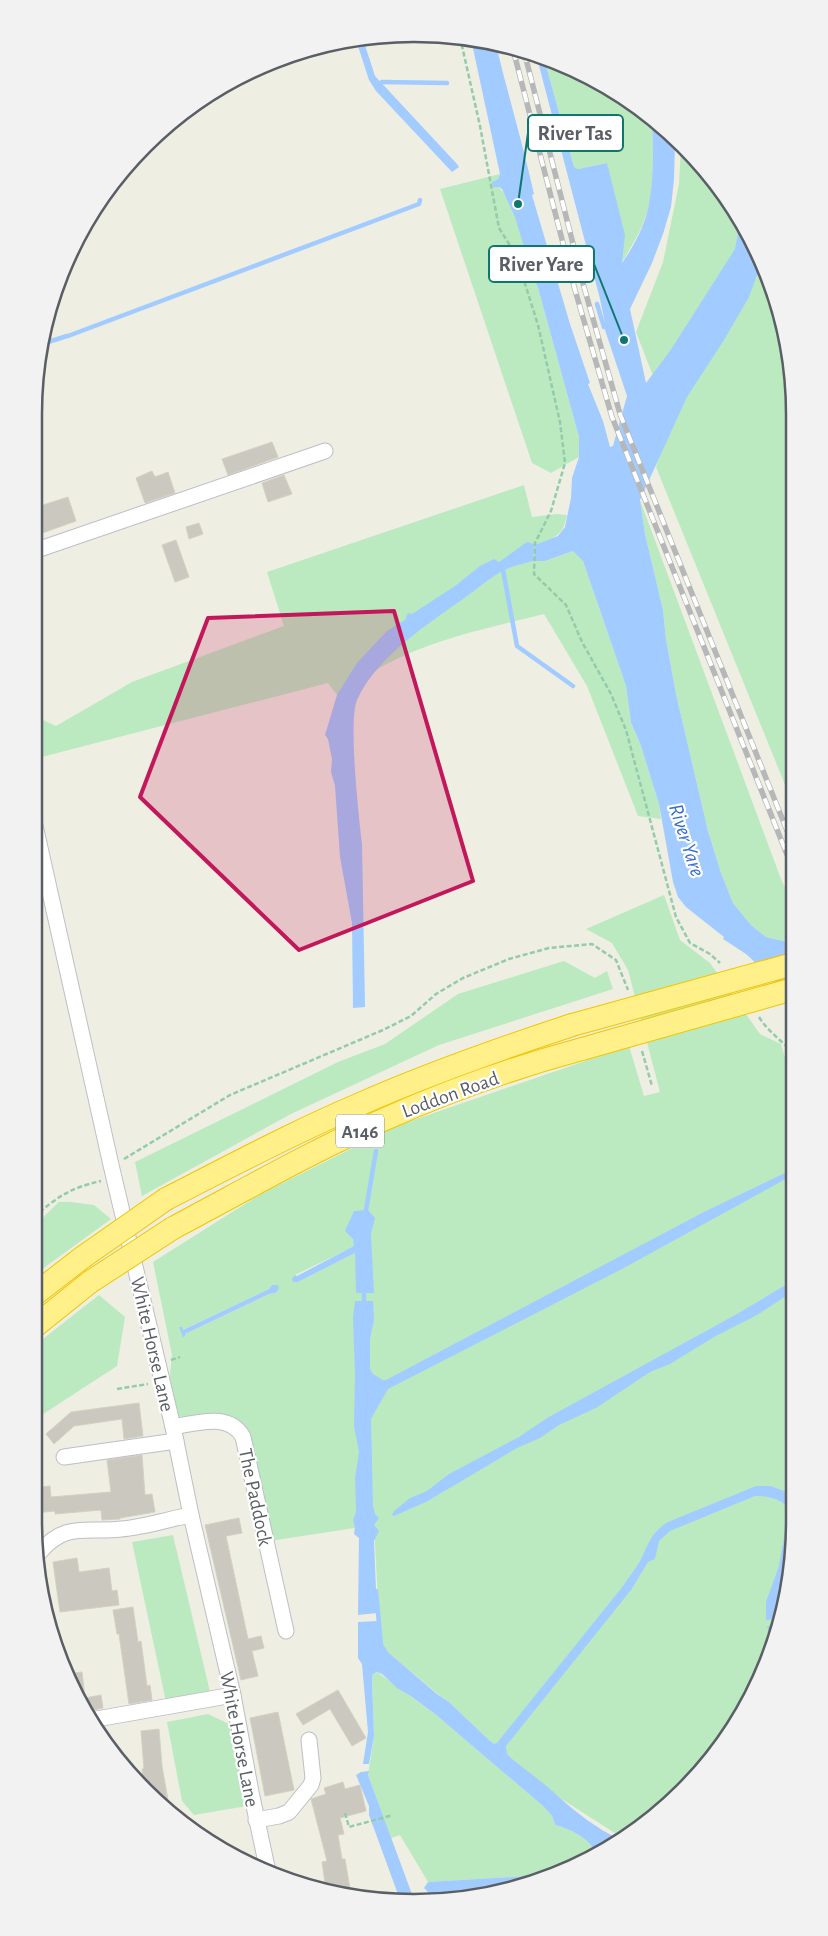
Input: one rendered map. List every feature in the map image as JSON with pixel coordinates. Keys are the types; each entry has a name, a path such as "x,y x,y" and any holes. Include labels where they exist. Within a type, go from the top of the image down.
{"highway":[{"name":"Loddon Road","path":"42,1289 83,1257 166,1199 274,1144 357,1105 462,1063 572,1026 786,966"},
{"name":"Loddon Road","path":"42,1321 90,1282 173,1228 311,1154 386,1118 471,1085 582,1049 786,992"}],"street":[{"path":"42,549 325,451"},
{"name":"White Horse Lane","path":"42,857 113,1172 175,1434 191,1515 233,1695 256,1820 266,1862"},
{"name":"The Paddock","path":"64,1457 175,1434 220,1421 231,1423 243,1437 286,1631"},
{"path":"43,1548 51,1540 62,1534 97,1529 120,1530 191,1515"},
{"path":"99,1719 233,1695"},
{"path":"256,1820 279,1816 289,1812 311,1785 313,1778 309,1740"}],"path":[{"path":"462,46 480,126 499,228 516,255 538,325 560,422 565,463 551,511 535,543 534,574 566,605 582,642 611,694 626,730 676,917 690,943 710,954 720,963"},
{"path":"42,1210 63,1193 113,1172 138,1152 230,1095 383,1030 411,1016 436,994 463,978 509,959 549,948 592,944 616,960 629,993"},
{"path":"766,1029 786,1045"},
{"path":"640,1045 652,1086"},
{"path":"117,1389 162,1382"},
{"path":"345,1813 349,1827 393,1815"}],"highlighted area":[{"path":"394,611 473,881 299,950 140,797 208,618"}],"green space":[{"path":"547,67 600,92 652,129 653,153 649,204 641,228 621,264 607,163 578,169 574,167"},
{"path":"681,155 709,188 736,228 766,295 778,342 785,390 786,414 786,787 656,467 667,431 660,394 636,332 663,262 679,184"},
{"path":"500,174 498,179 492,182 509,201 515,215 538,288 579,437 579,457 551,473 532,463 440,189"},
{"path":"524,485 532,517 557,514 567,515 561,531 539,545 545,561 575,551 583,561 626,686 631,723 640,743 659,804 661,819 638,816 587,686 544,614 472,632 420,649 386,664 337,695 328,683 42,757 42,720 56,726 132,682 284,626 267,572"},
{"path":"640,500 786,890 786,942 766,937 751,925 733,903 721,873 708,831 676,694 663,610 645,534"},
{"path":"664,895 680,940 710,963 760,1034 781,1044 786,1061 786,1522 782,1570 773,1618 766,1641 747,1686 736,1708 709,1748 677,1785 640,1817 616,1834 560,1798 489,1740 449,1702 389,1653 380,1640 374,1525 270,1541 246,1430 180,1423 169,1384 172,1355 153,1262 259,1195 396,1126 629,1046 644,1096 660,1092 628,970 612,943 586,929","holes":["354,1211 374,1218 371,1234 355,1253 298,1282 295,1275 355,1246 353,1239 346,1231","272,1285 276,1293 269,1294 185,1334 183,1330 269,1289"]},
{"path":"564,961 595,978 607,971 613,989 439,1045 291,1114 142,1196 135,1162 338,1062 385,1044 458,994"},
{"path":"59,1202 71,1202 94,1205 111,1219 42,1269 42,1218"},
{"path":"99,1295 125,1317 117,1366 42,1415 42,1340"},
{"path":"173,1535 210,1692 166,1702 132,1542"},
{"path":"377,1672 435,1714 543,1806 552,1816 555,1825 580,1836 593,1848 556,1865 526,1876 428,1882 400,1835 391,1838 368,1775 374,1736 373,1674"},
{"path":"208,1714 229,1724 247,1806 194,1815 182,1801 167,1722"}],"water":[{"path":"365,46 375,76 459,167 452,172 376,91 369,80 358,47"},
{"path":"473,48 498,52 530,175 534,194 532,195 570,324 590,383 588,384 603,421 610,447 613,446 627,396 604,327 605,323 600,299 539,64 547,67 574,167 578,169 607,163 625,235 622,263 639,235 647,211 651,193 652,129 675,149 671,207 652,263 630,309 646,383 670,351 735,249 738,232 758,273 749,297 687,397 640,500 645,534 663,610 676,694 708,831 733,903 751,925 766,937 786,942 786,1005 774,980 746,954 723,939 724,937 686,907 678,897 673,882 659,804 640,743 631,723 626,686 583,561 573,551 545,561 534,561 535,545 558,536 565,527 571,498 572,478 579,457 579,437 538,288 515,217 502,189 493,187 492,182 498,179 500,174"},
{"path":"527,542 534,544 533,561 511,567 489,579 420,630 390,655 377,669 357,700 354,748 362,844 365,1007 353,1008 352,923 340,857 335,786 331,772 332,759 328,739 325,735 337,695 357,663 387,631 405,620 408,613 412,614 455,586 480,566 494,559 499,562"},
{"path":"786,1172 786,1179 622,1269 388,1389 371,1419 373,1506 375,1514 379,1518 374,1525 379,1531 374,1541 377,1613 358,1615 359,1538 354,1534 353,1520 356,1512 355,1478 359,1452 354,1426 353,1317 355,1301 373,1301 374,1320 370,1339 370,1369 373,1374 386,1380 704,1212"},
{"path":"368,1210 375,1218 371,1234 374,1293 356,1293 355,1253 298,1282 293,1282 292,1279 295,1275 297,1276 354,1246 353,1239 345,1231 354,1211"},
{"path":"272,1285 278,1285 279,1288 276,1293 269,1294 185,1334 183,1337 179,1327 182,1327 183,1330 269,1289"},
{"path":"786,1285 786,1296 757,1315 714,1337 670,1364 650,1372 596,1408 559,1425 540,1438 517,1448 426,1502 394,1516 392,1515 394,1511 410,1498 427,1491 449,1474 519,1437 547,1418 737,1314"},
{"path":"756,1486 770,1486 786,1492 786,1507 776,1499 755,1496 670,1531 659,1541 655,1559 648,1562 631,1590 506,1746 507,1754 511,1758 573,1809 613,1836 593,1848 580,1836 555,1825 552,1816 543,1806 435,1714 377,1672 373,1674 372,1679 374,1736 369,1764 363,1764 368,1732 362,1664 358,1658 358,1622 378,1621 380,1640 389,1653 449,1702 494,1744 497,1743 623,1586 639,1563 653,1535 662,1526"},
{"path":"786,1526 782,1570 773,1618 766,1620 766,1602 779,1566"},
{"path":"369,1771 368,1775 412,1894 398,1893 369,1815 369,1806 356,1775"},
{"path":"526,1876 486,1886 438,1893 429,1893 424,1888 428,1882"}],"building":[{"path":"272,442 278,457 228,475 222,459"},
{"path":"152,471 155,477 168,472 175,493 145,503 136,478"},
{"path":"284,475 292,494 268,502 262,483"},
{"path":"68,497 76,521 42,533 42,505"},
{"path":"199,523 203,534 189,539 186,527"},
{"path":"176,540 189,577 175,582 162,545"},
{"path":"139,1403 143,1436 124,1439 122,1419 74,1426 54,1444 46,1434 71,1412"},
{"path":"142,1455 145,1495 152,1494 155,1512 120,1519 102,1520 101,1510 55,1514 55,1511 42,1512 42,1487 50,1486 51,1497 111,1492 107,1460"},
{"path":"239,1518 242,1533 226,1536 248,1639 261,1636 264,1648 252,1651 258,1676 241,1680 205,1525"},
{"path":"77,1558 79,1572 109,1568 112,1591 117,1590 119,1605 60,1612 53,1562"},
{"path":"133,1607 138,1642 141,1641 147,1686 150,1685 152,1700 129,1704 119,1634 117,1634 113,1610"},
{"path":"82,1672 84,1693 81,1686 75,1673"},
{"path":"338,1690 366,1738 352,1746 330,1709 303,1725 296,1714"},
{"path":"101,1695 103,1708 93,1710 87,1698"},
{"path":"278,1712 294,1790 265,1796 250,1718"},
{"path":"159,1729 162,1766 168,1800 143,1776 141,1731"},
{"path":"343,1782 345,1789 360,1785 366,1811 340,1818 344,1834 338,1835 342,1859 345,1859 350,1887 325,1882 322,1862 327,1861 311,1799 326,1794 324,1788"}],"waterway":[{"path":"382,82 447,83"},
{"path":"68,336 419,204 420,200"},
{"path":"597,304 604,327"},
{"path":"50,341 67,336"},
{"path":"503,570 517,646 573,686"},
{"path":"365,1216 376,1151"},
{"path":"364,1289 364,1306"},
{"path":"376,1591 381,1645"}],"railway":[{"path":"515,57 575,290 612,417 786,852"},
{"path":"526,60 584,287 620,414 786,828"}],"place":[{"name":"River Tas","path":"518,204"},
{"name":"River Yare","path":"624,340"}]}
